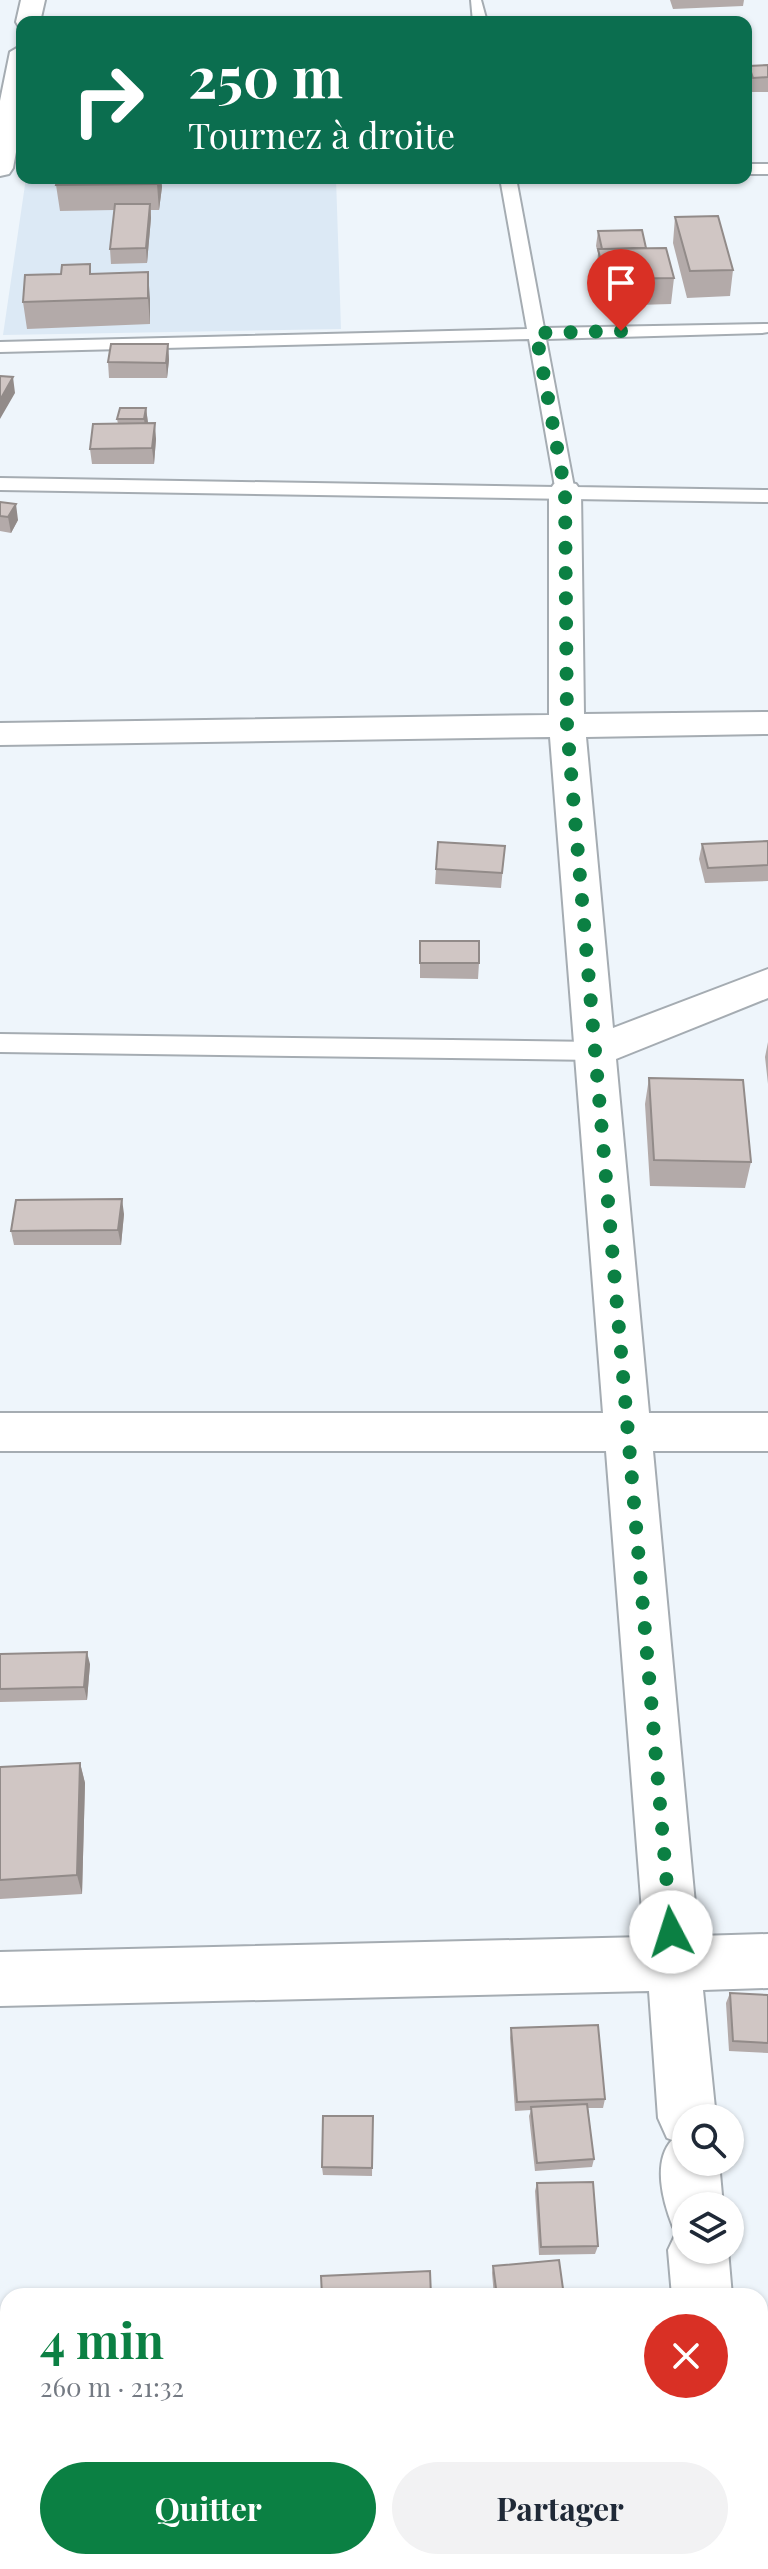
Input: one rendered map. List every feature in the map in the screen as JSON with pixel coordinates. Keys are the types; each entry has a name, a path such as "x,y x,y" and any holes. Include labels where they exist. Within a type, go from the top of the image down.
{"street":[{"path":"0,168 2,136 16,77"},
{"path":"565,491 567,726 686,2104"},
{"path":"0,734 768,723"},
{"path":"595,1051 768,983"},
{"path":"0,1432 768,1432"},
{"path":"0,1979 768,1961"},
{"path":"699,2264 701,2288"}],"lane":[{"path":"476,3 479,16"},
{"path":"509,184 565,491"},
{"path":"0,347 762,328"},
{"path":"0,484 768,496"},
{"path":"0,1043 595,1051"}],"shaded area":[{"path":"25,184 336,184 341,329 3,335"}],"building":[{"path":"768,65 768,77 753,78 752,66"},
{"path":"56,184 157,184 56,185"},
{"path":"115,204 150,204 146,248 110,249"},
{"path":"718,216 733,270 690,271 675,217"},
{"path":"642,230 646,248 602,249 598,231"},
{"path":"666,248 674,278 605,279 598,249"},
{"path":"90,264 90,274 148,272 148,298 23,302 25,275 61,274 62,265"},
{"path":"111,344 168,344 166,363 108,362"},
{"path":"0,376 13,377 0,400"},
{"path":"120,408 146,408 144,419 117,419"},
{"path":"155,423 152,448 90,449 93,424"},
{"path":"0,502 16,504 8,517 0,516"},
{"path":"768,841 768,865 708,868 702,844"},
{"path":"438,842 505,846 502,873 436,869"},
{"path":"420,941 479,941 479,963 420,963"},
{"path":"649,1078 743,1080 751,1162 654,1160"},
{"path":"122,1199 118,1230 11,1231 16,1200"},
{"path":"87,1652 84,1687 0,1689 0,1654"},
{"path":"80,1763 77,1875 0,1880 0,1767"},
{"path":"730,1993 768,1995 768,2043 733,2041"},
{"path":"598,2025 605,2099 517,2102 511,2028"},
{"path":"587,2104 594,2159 537,2163 531,2107"},
{"path":"323,2116 373,2116 372,2168 322,2167"},
{"path":"593,2182 598,2246 541,2247 537,2183"},
{"path":"559,2260 563,2288 496,2288 493,2266"},
{"path":"430,2271 431,2288 322,2288 321,2276"}],"route":[{"path":"621,331 536,333 565,491 567,726 671,1932"}]}
